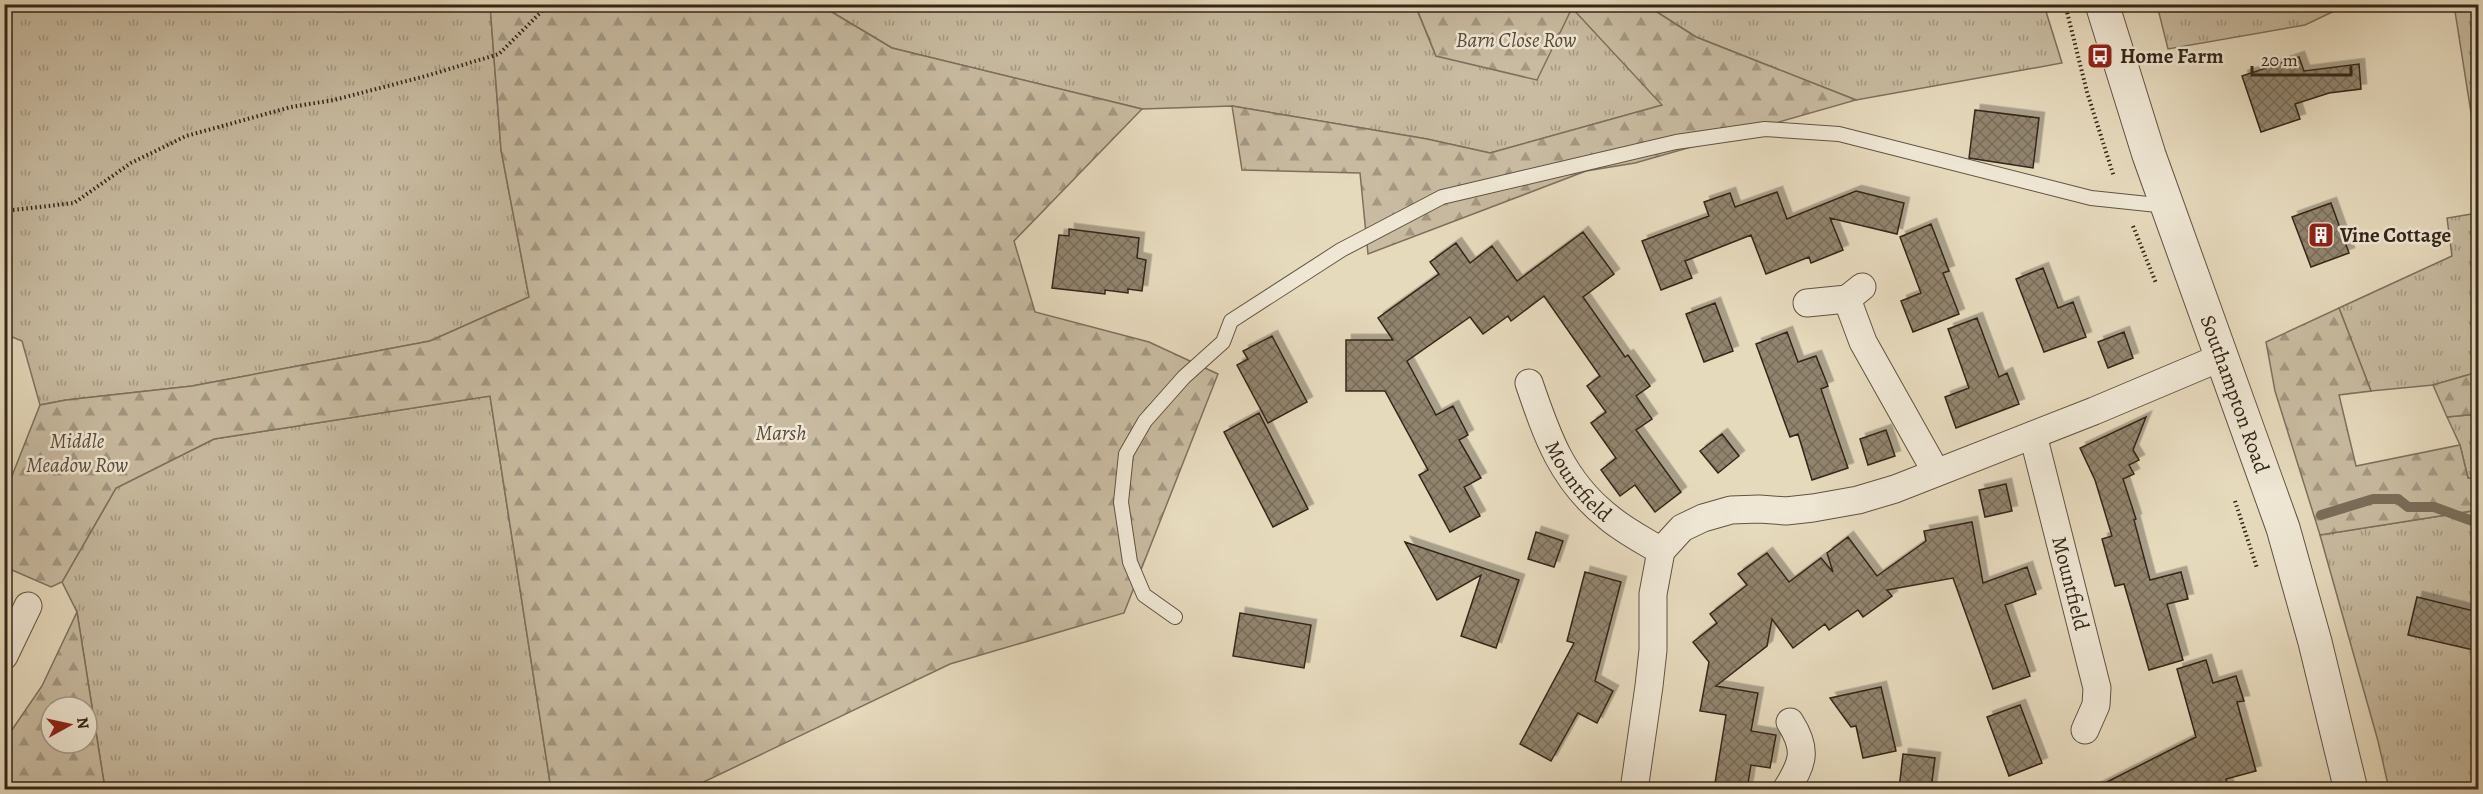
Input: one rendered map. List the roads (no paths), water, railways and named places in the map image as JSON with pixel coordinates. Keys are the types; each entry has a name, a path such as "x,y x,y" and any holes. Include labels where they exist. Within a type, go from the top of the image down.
{"street":[{"name":"Southampton Road","path":"2102,4 2149,155 2283,528 2315,642 2351,789"},
{"path":"1807,303 1854,293 1863,342 1936,472"},
{"path":"1634,789 1653,650 1653,594 1661,551 1682,528 1703,518 1731,510 1759,508 1786,511 1858,500 1895,489 2222,357"},
{"name":"Mountfield","path":"1529,383 1548,438 1574,484 1608,518 1661,551"},
{"name":"Mountfield","path":"2033,435 2097,688 2096,705 2085,730"},
{"path":"4,656 16,619"},
{"path":"1786,789 1799,770 1801,758 1800,738 1790,722"}],"lane":[{"path":"1175,616 1144,595 1130,562 1121,502 1126,454 1145,421 1184,377 1223,342 1231,321 1341,250 1442,197 1676,142 1766,129 1839,134 2091,198 2167,206"}],"waterway":[{"path":"2321,515 2373,499 2398,499 2408,507 2434,507 2478,523"}],"place":[{"name":"Home Farm","path":"2100,56"},
{"name":"Vine Cottage","path":"2321,235"}],"park label":[{"name":"Barn Close Row","path":"1516,40"},
{"name":"Marsh","path":"781,433"},
{"name":"Middle Meadow Row","path":"77,453"}]}
